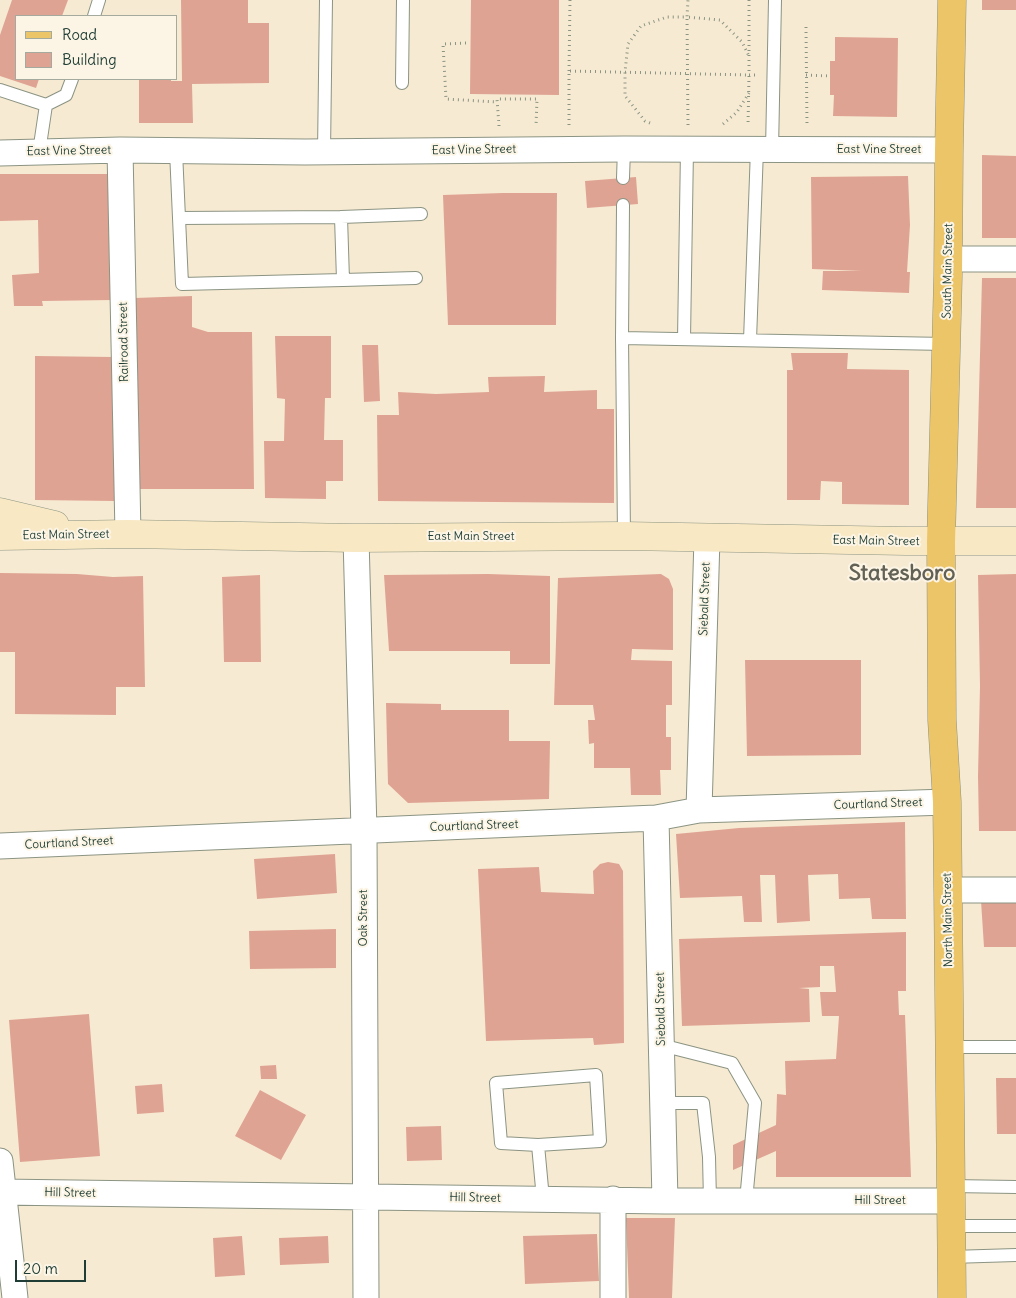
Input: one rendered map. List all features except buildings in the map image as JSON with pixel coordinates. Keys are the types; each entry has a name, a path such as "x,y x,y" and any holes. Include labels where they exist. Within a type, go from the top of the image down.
{"main road":[{"name":"South Main Street","path":"941,542 952,0"},
{"path":"0,512 91,534"},
{"name":"East Main Street","path":"0,536 128,534 356,538 624,536 1016,542"},
{"name":"North Main Street","path":"941,542 942,720 947,802 952,1298"}],"street":[{"name":"East Vine Street","path":"0,153 120,150 324,152 624,149 688,139 949,150"},
{"name":"Railroad Street","path":"120,150 128,534"},
{"path":"948,259 1016,258"},
{"name":"Oak Street","path":"356,538 364,830 364,1197 366,1298"},
{"name":"Siebald Street","path":"699,810 707,538"},
{"name":"Courtland Street","path":"0,846 656,818 699,810 947,802"},
{"name":"Siebald Street","path":"656,818 665,1201"},
{"path":"948,890 1016,890"},
{"path":"0,1161 15,1298"},
{"name":"Hill Street","path":"2,1192 951,1204"},
{"path":"613,1199 613,1298"}],"lane":[{"path":"94,15 99,0"},
{"path":"324,152 326,0"},
{"path":"402,83 403,0"},
{"path":"750,340 759,143 773,75 774,0"},
{"path":"0,90 46,106 66,95 72,80"},
{"path":"39,152 46,106"},
{"path":"684,339 688,139"},
{"path":"623,178 624,149"},
{"path":"176,151 182,284 416,278"},
{"path":"623,205 624,536"},
{"path":"178,218 341,217 421,214"},
{"path":"341,217 343,280"},
{"path":"622,338 946,344"},
{"path":"661,1045 732,1063 755,1103 746,1200"},
{"path":"950,1047 1016,1047"},
{"path":"596,1075 600,1141 538,1145 501,1144 496,1083 596,1075"},
{"path":"663,1103 703,1103 709,1158 710,1201"},
{"path":"538,1145 542,1198"},
{"path":"951,1204 1016,1187"},
{"path":"951,1204 1016,1226"},
{"path":"951,1257 1016,1255"}],"path":[{"path":"569,129 570,0"},
{"path":"688,0 688,139"},
{"path":"749,0 749,92 759,143"},
{"path":"653,125 645,121 625,96 628,44 641,26 667,17 720,20 742,42 749,56"},
{"path":"806,27 807,129"},
{"path":"466,43 443,44 446,99 497,102"},
{"path":"569,71 773,75"},
{"path":"806,75 830,76"},
{"path":"721,126 737,112 749,92"},
{"path":"499,129 497,99 537,98 536,129"}],"district":[{"name":"Statesboro","path":"902,574"}]}
